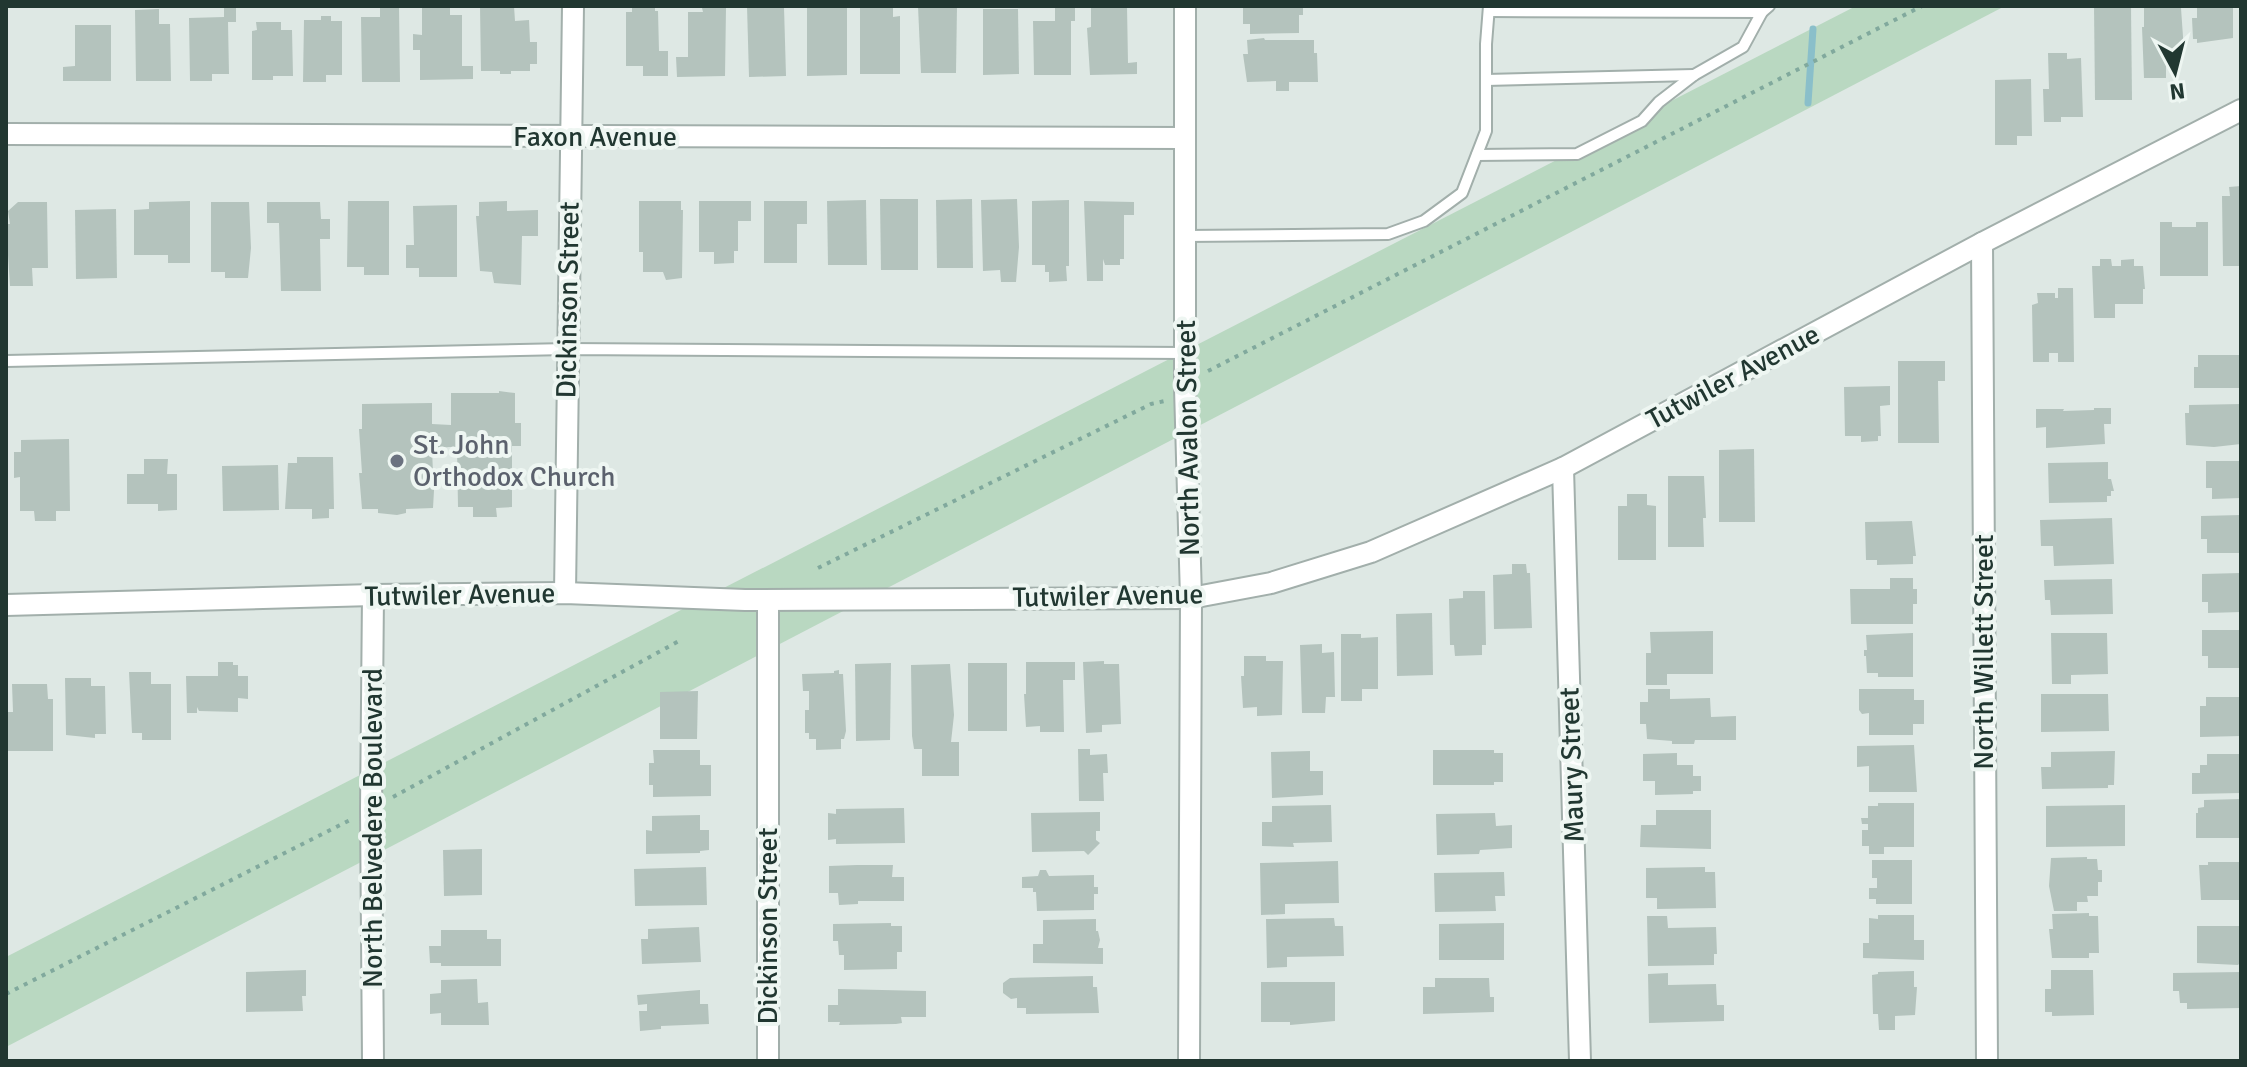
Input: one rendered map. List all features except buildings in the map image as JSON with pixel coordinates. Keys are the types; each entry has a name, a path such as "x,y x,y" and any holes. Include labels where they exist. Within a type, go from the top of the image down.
{"street":[{"name":"Dickinson Street","path":"565,593 573,6"},
{"name":"North Avalon Street","path":"1185,6 1186,353 1191,598 1189,1061"},
{"name":"Tutwiler Avenue","path":"6,605 565,593 768,600 1191,598 1271,583 1371,552 1563,468 1982,243 2241,110"},
{"name":"Faxon Avenue","path":"6,134 1185,138"},
{"name":"North Willett Street","path":"1982,243 1987,1061"},
{"name":"Maury Street","path":"1563,468 1580,1061"},
{"name":"North Belvedere Boulevard","path":"373,595 373,1059"},
{"name":"Dickinson Street","path":"768,600 768,1061"}],"lane":[{"path":"1185,236 1388,234 1424,221 1462,193 1486,131 1489,9 1766,9"},
{"path":"1477,155 1577,154 1642,121 1659,102 1694,75 1743,47 1766,9"},
{"path":"1486,80 1694,75"},
{"path":"6,361 567,349 1186,353"}],"path":[{"path":"1205,372 1922,6"},
{"path":"818,568 1151,404 1162,403"},
{"path":"393,798 679,641"},
{"path":"6,994 350,820"}],"green space":[{"path":"1856,6 2005,6 6,1047 6,957"}],"waterway":[{"path":"1808,103 1813,29"}],"place":[{"name":"St. John Orthodox Church","path":"397,461"}]}
